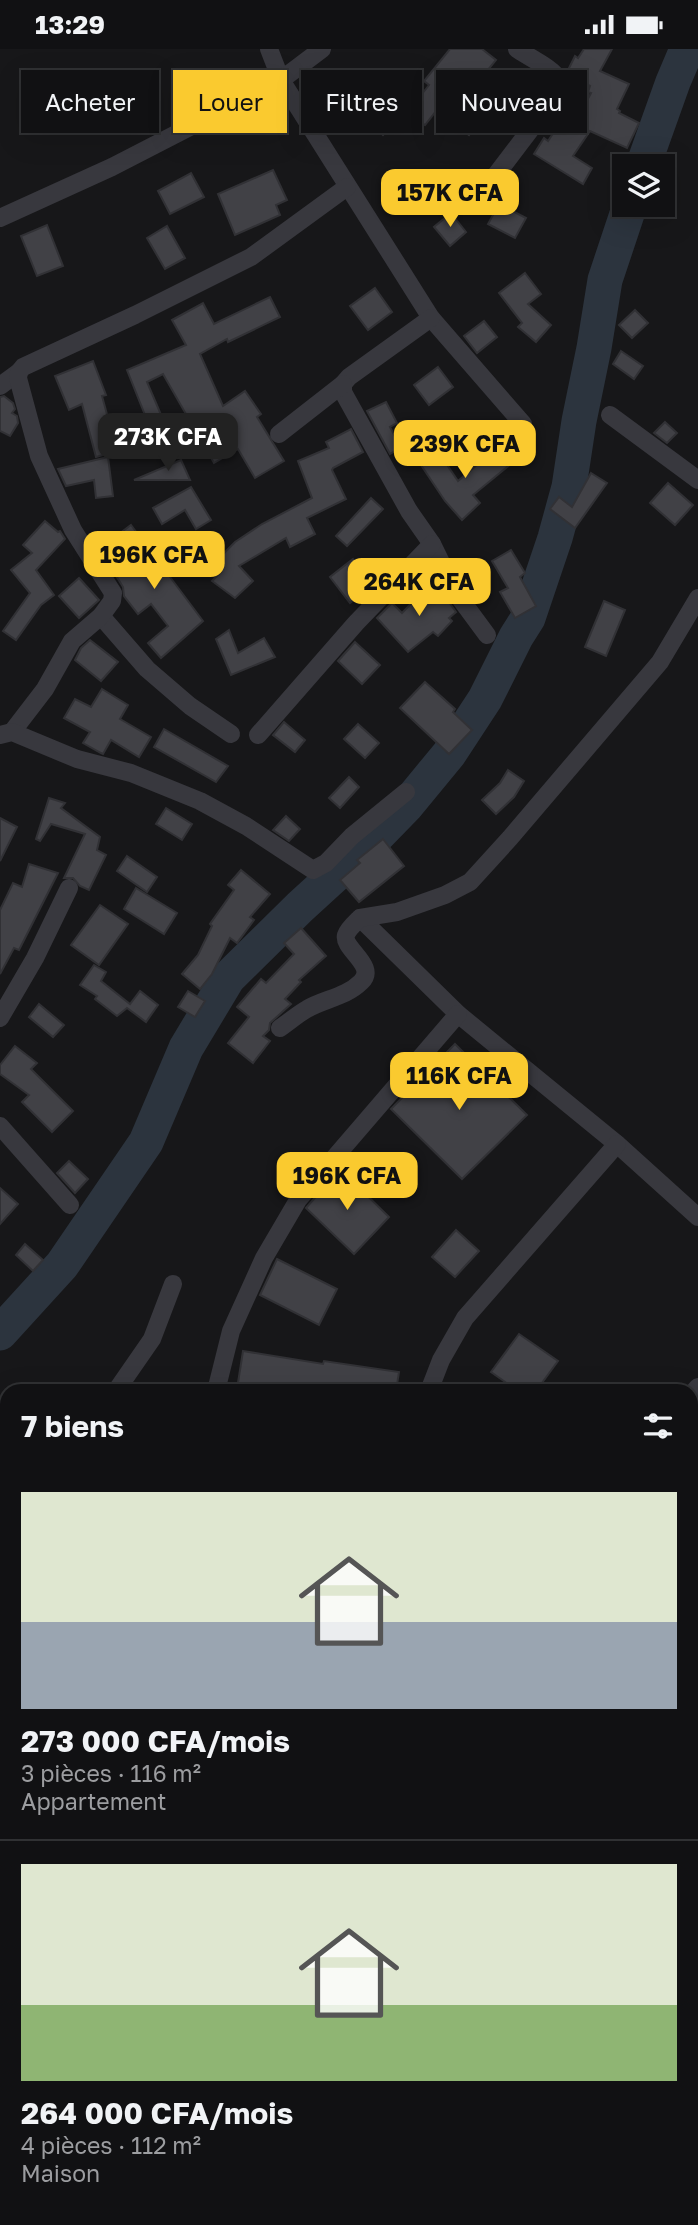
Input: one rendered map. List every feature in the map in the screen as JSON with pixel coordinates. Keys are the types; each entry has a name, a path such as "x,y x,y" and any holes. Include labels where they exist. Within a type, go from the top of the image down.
{"street":[{"path":"269,49 277,70"},
{"path":"287,75 322,49"},
{"path":"482,192 552,101 558,87 558,78 554,72 517,49"},
{"path":"287,90 431,318 523,423"},
{"path":"0,218 112,167 178,133"},
{"path":"0,386 23,367 251,257 347,187"},
{"path":"279,434 349,377 431,318"},
{"path":"19,372 18,377 39,456 73,530 113,593 112,601 101,616 72,641 45,689 6,734 77,759 131,773 200,800 246,826 313,870 326,863 352,835 406,792"},
{"path":"343,383 342,392 409,511 432,544 456,593 487,635"},
{"path":"610,415 698,480"},
{"path":"258,735 356,623 432,544"},
{"path":"281,1028 309,1007 336,998 362,982 364,967 346,940 346,933 360,918 397,912 445,895 470,882 660,662 698,598"},
{"path":"101,616 147,669 190,706 231,734"},
{"path":"0,1019 35,958 69,888"},
{"path":"360,918 458,1014 617,1144 698,1217"},
{"path":"218,1384 231,1331 264,1258 298,1200 458,1014"},
{"path":"0,1126 70,1205"},
{"path":"432,1384 441,1360 466,1318 617,1144"},
{"path":"121,1384 152,1339 173,1284"}],"building":[{"path":"450,49 482,49 496,60 488,70 436,70 436,111 425,125 422,123 422,94 429,85 424,81"},
{"path":"584,49 612,49 600,71 629,84 617,109 619,113 639,123 627,148 590,131 573,156 592,168 583,184 534,154 544,138 548,141 553,133 587,133 587,101 591,93 588,92 590,86 587,84 587,70 568,70 575,56 578,58"},
{"path":"273,170 287,200 276,205 280,215 235,235 218,194"},
{"path":"191,173 204,197 170,214 158,191"},
{"path":"414,185 426,197 411,213 398,201"},
{"path":"499,204 526,218 515,238 488,224"},
{"path":"451,213 466,232 450,246 434,227"},
{"path":"47,225 63,266 37,276 21,236"},
{"path":"167,226 185,258 165,269 147,238"},
{"path":"525,273 541,294 528,304 551,325 536,342 518,327 522,323 499,293"},
{"path":"375,288 392,312 368,330 350,306"},
{"path":"270,297 280,317 228,342 227,339 200,354 223,406 245,391 261,414 257,417 284,461 255,478 238,449 214,463 163,374 147,382 165,424 151,430 127,370 186,345 172,320 203,303 214,324"},
{"path":"635,310 648,323 632,338 619,325"},
{"path":"484,321 497,337 477,353 464,336"},
{"path":"621,351 643,366 634,379 613,364"},
{"path":"93,361 106,395 102,396 117,451 96,457 82,404 69,410 55,376"},
{"path":"438,367 453,387 429,405 414,385"},
{"path":"4,396 13,403 15,409 12,413 17,416 18,423 10,436 0,431 0,397"},
{"path":"386,402 397,423 390,427 401,448 390,454 367,411"},
{"path":"665,422 677,433 667,443 654,433"},
{"path":"351,429 363,452 333,468 346,499 307,518 315,534 290,547 286,538 239,566 253,581 235,598 212,581 221,572 213,564 235,542 262,524 312,498 298,461 329,448 326,442"},
{"path":"498,447 512,463 473,495 480,503 462,520 445,501 421,465 439,453 458,481"},
{"path":"108,457 113,496 96,498 94,480 66,486 58,469"},
{"path":"181,460 190,480 134,480"},
{"path":"591,473 607,483 575,528 550,509 559,497 572,507"},
{"path":"668,483 693,505 675,525 650,503"},
{"path":"191,487 211,520 196,529 185,510 162,524 153,508"},
{"path":"371,498 383,509 347,546 336,536"},
{"path":"45,521 60,531 65,539 36,570 54,595 41,605 16,640 3,631 30,593 11,570 32,553 23,545"},
{"path":"131,525 203,621 161,658 148,643 168,626 151,604 138,614 124,596 123,587 115,574 129,564 111,540"},
{"path":"511,550 525,573 520,577 536,606 515,618 500,592 508,588 492,561"},
{"path":"353,559 373,585 350,603 330,577"},
{"path":"79,578 99,600 79,618 59,596"},
{"path":"430,584 446,598 456,612 449,618 452,621 438,636 433,632 408,652 377,618 392,603 402,613"},
{"path":"604,601 625,610 606,656 585,647"},
{"path":"229,630 238,653 264,638 275,657 231,675 216,639"},
{"path":"90,640 118,662 101,681 75,660 81,648"},
{"path":"355,642 380,665 362,684 338,661"},
{"path":"425,682 455,709 453,712 472,730 449,754 400,708"},
{"path":"102,689 128,705 120,719 151,737 139,757 111,740 103,754 101,753 83,743 90,732 64,718 75,699 91,707"},
{"path":"284,722 305,740 295,752 273,735"},
{"path":"358,724 379,743 365,758 344,739"},
{"path":"164,729 228,766 216,782 154,747"},
{"path":"508,770 524,781 514,797 496,814 482,800 500,783"},
{"path":"349,777 359,787 340,808 329,798"},
{"path":"49,798 65,803 61,808 100,837 97,850 106,855 89,890 80,886 73,878 64,878 85,834 51,824 40,841 36,839"},
{"path":"166,808 192,824 182,840 156,824"},
{"path":"286,816 300,829 289,841 273,830"},
{"path":"0,818 17,827 0,861"},
{"path":"383,839 404,866 359,902 340,880 360,863 357,860"},
{"path":"127,856 157,877 147,892 117,871"},
{"path":"29,864 58,873 19,950 14,948 0,974 0,910 13,883 22,887"},
{"path":"241,870 270,894 250,917 254,920 237,943 230,938 212,974 200,989 182,974 198,955 212,926 210,924 234,890 228,885"},
{"path":"136,888 177,913 164,934 124,909"},
{"path":"100,905 128,924 99,965 71,945"},
{"path":"301,928 326,956 299,980 301,982 285,999 291,1004 270,1023 269,1030 263,1036 270,1041 253,1063 228,1043 249,1017 237,1007 261,979 266,983 294,954 284,943"},
{"path":"94,965 106,972 101,981 130,1004 140,991 158,1005 146,1022 127,1008 117,1016 95,999 97,996 80,985"},
{"path":"188,991 205,1001 195,1017 178,1007"},
{"path":"39,1004 64,1025 53,1037 29,1017"},
{"path":"455,1044 527,1115 462,1179 391,1109"},
{"path":"15,1046 37,1063 31,1069 73,1111 52,1132 22,1102 29,1095 0,1074 0,1065"},
{"path":"69,1161 88,1179 75,1193 57,1173"},
{"path":"340,1169 389,1217 354,1254 306,1208"},
{"path":"0,1188 18,1204 0,1224"},
{"path":"456,1230 479,1251 455,1277 432,1257"},
{"path":"25,1244 43,1260 33,1271 16,1255"},
{"path":"277,1259 337,1289 319,1325 260,1295"},
{"path":"519,1334 558,1361 541,1384 508,1384 491,1372"},
{"path":"243,1351 323,1364 324,1361 399,1372 397,1384 238,1384"}],"waterway":[{"path":"647,154 687,49"},
{"path":"0,1333 62,1265 146,1142 186,1048 228,978 407,805 449,754 485,699 528,618 555,538 569,487 605,280 626,217"}]}
